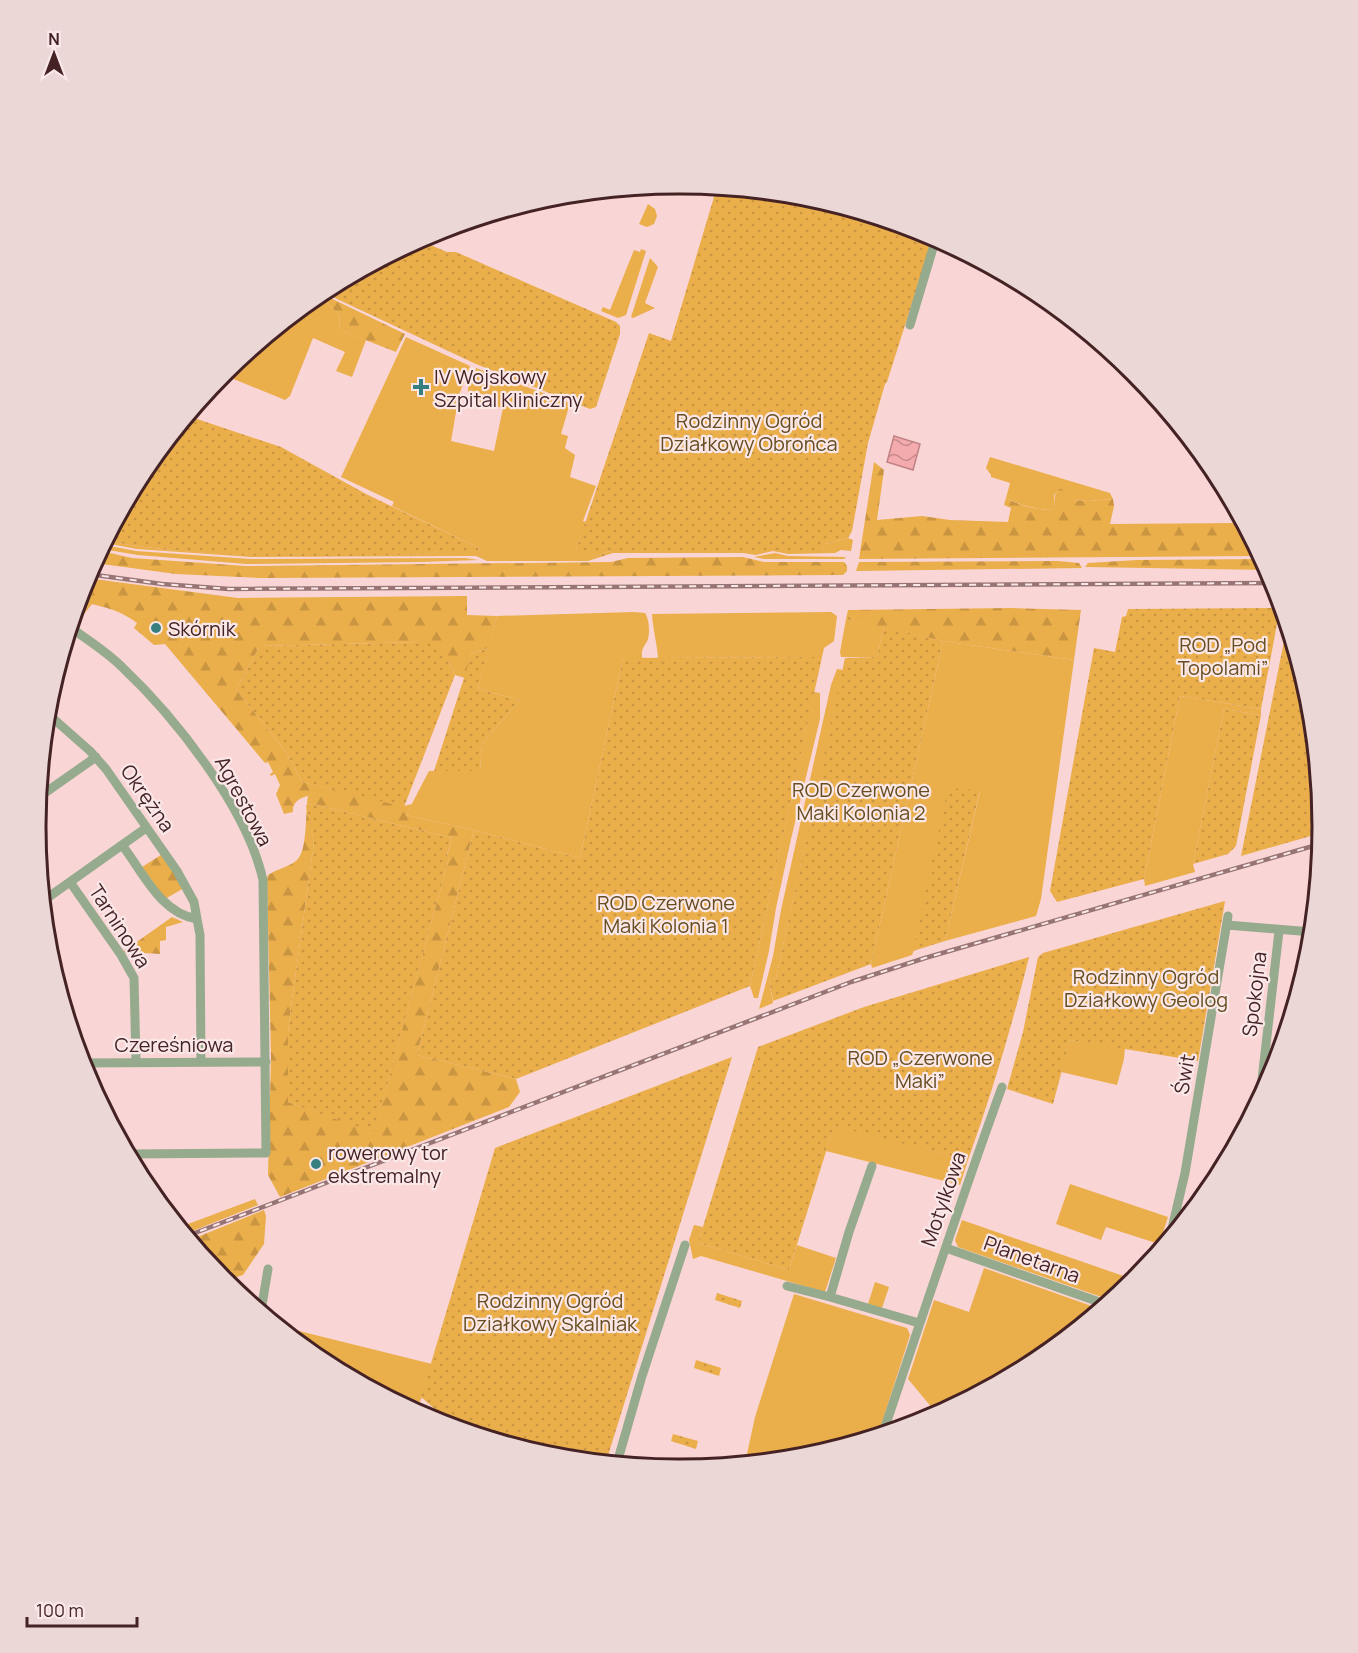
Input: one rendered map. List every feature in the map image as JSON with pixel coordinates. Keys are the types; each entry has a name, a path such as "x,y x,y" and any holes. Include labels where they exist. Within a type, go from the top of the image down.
{"street":[{"path":"910,325 933,247"},
{"name":"Agrestowa","path":"77,633 121,665 173,721 212,775 249,841 262,880 266,1153 138,1154"},
{"name":"Okrężna","path":"56,721 106,769 189,891 194,902 200,935 201,1062"},
{"path":"48,791 96,757"},
{"path":"51,895 146,828"},
{"path":"122,846 166,904 181,914 197,919"},
{"name":"Tarninowa","path":"69,882 136,982 136,1062"},
{"name":"Spokojna","path":"1227,921 1279,931 1302,932"},
{"name":"Świt","path":"1174,1221 1185,1173 1227,921"},
{"name":"Spokojna","path":"1263,1068 1279,931"},
{"name":"Czereśniowa","path":"93,1063 266,1062"},
{"name":"Motylkowa","path":"886,1424 977,1152 1002,1087"},
{"path":"830,1297 872,1166"},
{"path":"619,1456 642,1376 685,1245"},
{"name":"Planetarna","path":"946,1248 1097,1301"},
{"path":"262,1302 268,1269"},
{"path":"787,1286 919,1323"}],"green space":[{"name":"Rodzinny Ogród Działkowy Obrońca","path":"715,195 762,199 802,206 882,228 930,246 868,443 852,531 848,538 825,544 821,550 623,550 623,553 613,553 588,561 588,559 610,551 576,550 649,333 671,341"},
{"path":"648,204 655,209 657,216 654,224 647,227 639,224"},
{"path":"430,245 447,252 456,252 616,322 620,326 620,334 596,407 590,409 476,364 334,297 399,259"},
{"path":"641,249 646,251 626,315 618,318 601,311 603,307 610,310 634,250 640,252"},
{"path":"650,258 658,267 645,303 655,308 633,318 631,317"},
{"path":"332,299 405,334 396,352 340,330 339,314 326,303"},
{"path":"326,303 339,314 340,330 366,340 352,377 336,371 345,352 313,338 290,396 285,400 232,379 262,351"},
{"path":"406,337 470,366 459,395 451,441 494,451 503,408 468,399 468,388 476,368 570,403 561,434 568,436 565,448 575,455 570,477 596,486 583,521 586,522 576,550 612,550 588,561 487,561 476,556 251,557 137,549 113,545 114,542 187,551 268,555 431,554 436,551 478,551 479,548 392,506 394,502 341,477"},
{"path":"195,418 281,447 366,494 479,548 478,551 436,551 431,554 268,556 146,547 114,542 153,475"},
{"path":"990,457 1110,493 1113,499 1073,500 1060,489 1054,495 1055,510 1024,505 1006,498 1010,483 991,477 986,468"},
{"path":"874,462 884,470 877,520 922,516 950,520 1008,522 1011,508 1004,505 1006,498 1029,507 1054,510 1055,495 1059,489 1062,489 1073,500 1113,499 1114,506 1110,524 1234,523 1250,556 859,559"},
{"path":"848,538 853,540 851,551 841,550 835,553 788,554 773,551 756,555 743,553 623,553 623,550 821,550 825,544"},
{"path":"112,547 136,551 251,559 465,558 478,560 246,564 138,555 110,550"},
{"path":"109,553 132,558 246,566 611,562 628,558 743,557 764,562 844,562 847,566 847,571 843,575 261,578 176,574 104,564"},
{"path":"775,553 788,556 846,557 844,559 764,559 754,557"},
{"path":"1252,559 1256,570 1085,567 1088,563 1137,560"},
{"path":"1058,561 1079,563 1082,568 856,571 859,562"},
{"path":"97,579 238,598 467,596 467,615 497,616 489,648 472,653 465,678 455,675 448,661 420,642 260,646 236,689 286,752 302,782 404,806 412,804 406,815 474,830 417,1055 516,1079 520,1092 509,1107 280,1197 268,1175 271,1056 267,879 268,875 294,862 301,855 305,839 307,803 308,796 297,801 293,812 284,814 276,794 280,785 275,774 271,776 273,772 268,762 265,763 165,644 154,645 134,628 137,623 109,609 88,603","holes":["313,804 452,838 447,856 449,858 374,1132 288,1102 288,1033 314,843 307,805"]},
{"path":"88,603 92,604 83,615"},
{"path":"1010,608 1081,610 1074,660 943,641 846,619 848,610"},
{"name":"ROD „Pod Topolami”","path":"1272,608 1277,622 1261,709 1180,696 1144,879 1057,902 1050,891 1094,648 1115,652 1122,617 1126,616 1128,609"},
{"path":"831,612 837,616 834,641 824,648 822,657 658,658 652,614"},
{"path":"645,613 649,625 648,639 642,658 623,658 580,858 406,815 429,771 480,771 482,744 520,700 478,689 497,616"},
{"path":"846,619 884,627 877,657 841,657"},
{"name":"ROD Czerwone Maki Kolonia 2","path":"884,627 943,641 871,964 773,1001 769,980 776,978 845,658 877,657"},
{"path":"943,641 1074,660 1041,899 1036,916 945,941 980,791 912,955 872,968 871,964"},
{"path":"1284,642 1299,703 1306,744 1312,836 1241,856"},
{"path":"430,643 448,661 455,675 404,807 302,782 286,752 236,689 260,646"},
{"path":"489,648 478,689 520,700 482,744 480,771 434,771 472,653"},
{"name":"ROD Czerwone Maki Kolonia 1","path":"822,657 750,986 516,1079 417,1055 474,830 580,858 623,658"},
{"path":"837,669 843,670 776,978 769,980 773,1003 759,1009 773,956 781,910 831,685"},
{"path":"814,692 820,693 820,719 791,839 758,998 754,998 750,986"},
{"path":"1180,696 1261,709 1261,715 1224,709 1193,864 1195,872 1145,886 1144,879"},
{"name":"ROD „Pod Topolami”","path":"1224,709 1261,715 1236,846 1228,854 1193,864"},
{"path":"948,788 980,790 945,941 913,951"},
{"path":"313,804 452,838 447,855 449,858 374,1133 288,1102 288,1033 314,843 306,805"},
{"path":"161,855 184,888 165,899 142,867"},
{"name":"Rodzinny Ogród Działkowy Geolog","path":"1225,901 1198,1061 1070,1040 1053,1104 1007,1089 1023,1032 1038,957 1043,953"},
{"path":"172,917 183,922 166,927 166,940 160,941 160,954 129,952 126,954 124,951"},
{"name":"ROD „Czerwone Maki”","path":"1029,957 1001,1059 968,1160 834,1126 789,1270 698,1243 758,1047 864,1007"},
{"path":"1070,1040 1125,1048 1117,1085 1061,1072"},
{"name":"Rodzinny Ogród Działkowy Skalniak","path":"732,1057 608,1455 556,1447 476,1425 437,1411 421,1397 495,1148"},
{"path":"834,1125 968,1160 960,1185 826,1151"},
{"path":"1070,1184 1168,1217 1162,1236 1156,1243 1106,1227 1101,1240 1056,1224"},
{"path":"255,1199 258,1205 192,1231 187,1224"},
{"path":"264,1210 266,1216 264,1244 243,1275 236,1277 197,1237"},
{"path":"962,1220 1124,1276 1101,1297 958,1247 955,1240"},
{"path":"694,1225 703,1227 698,1243 789,1270 797,1245 836,1258 825,1292 701,1256 693,1259 689,1240"},
{"path":"984,1268 1091,1306 1064,1328 995,1374 931,1407 908,1379 934,1300 969,1312"},
{"path":"875,1282 889,1287 882,1308 868,1304"},
{"path":"717,1293 742,1301 740,1308 715,1300"},
{"path":"794,1294 907,1328 910,1335 881,1425 802,1447 747,1455 755,1417"},
{"path":"298,1331 432,1364 420,1402 399,1394 363,1374"},
{"path":"696,1360 721,1368 719,1376 694,1368"},
{"path":"673,1434 698,1441 696,1449 671,1441"}],"water":[{"path":"894,436 920,444 913,470 887,462"}],"railway":[{"path":"99,575 162,584 229,589 1263,583"},
{"path":"194,1233 851,982 925,958 1311,847"}],"place":[{"name":"IV Wojskowy Szpital Kliniczny","path":"421,387"},
{"name":"Skórnik","path":"156,628"},
{"name":"rowerowy tor ekstremalny","path":"316,1164"}]}
